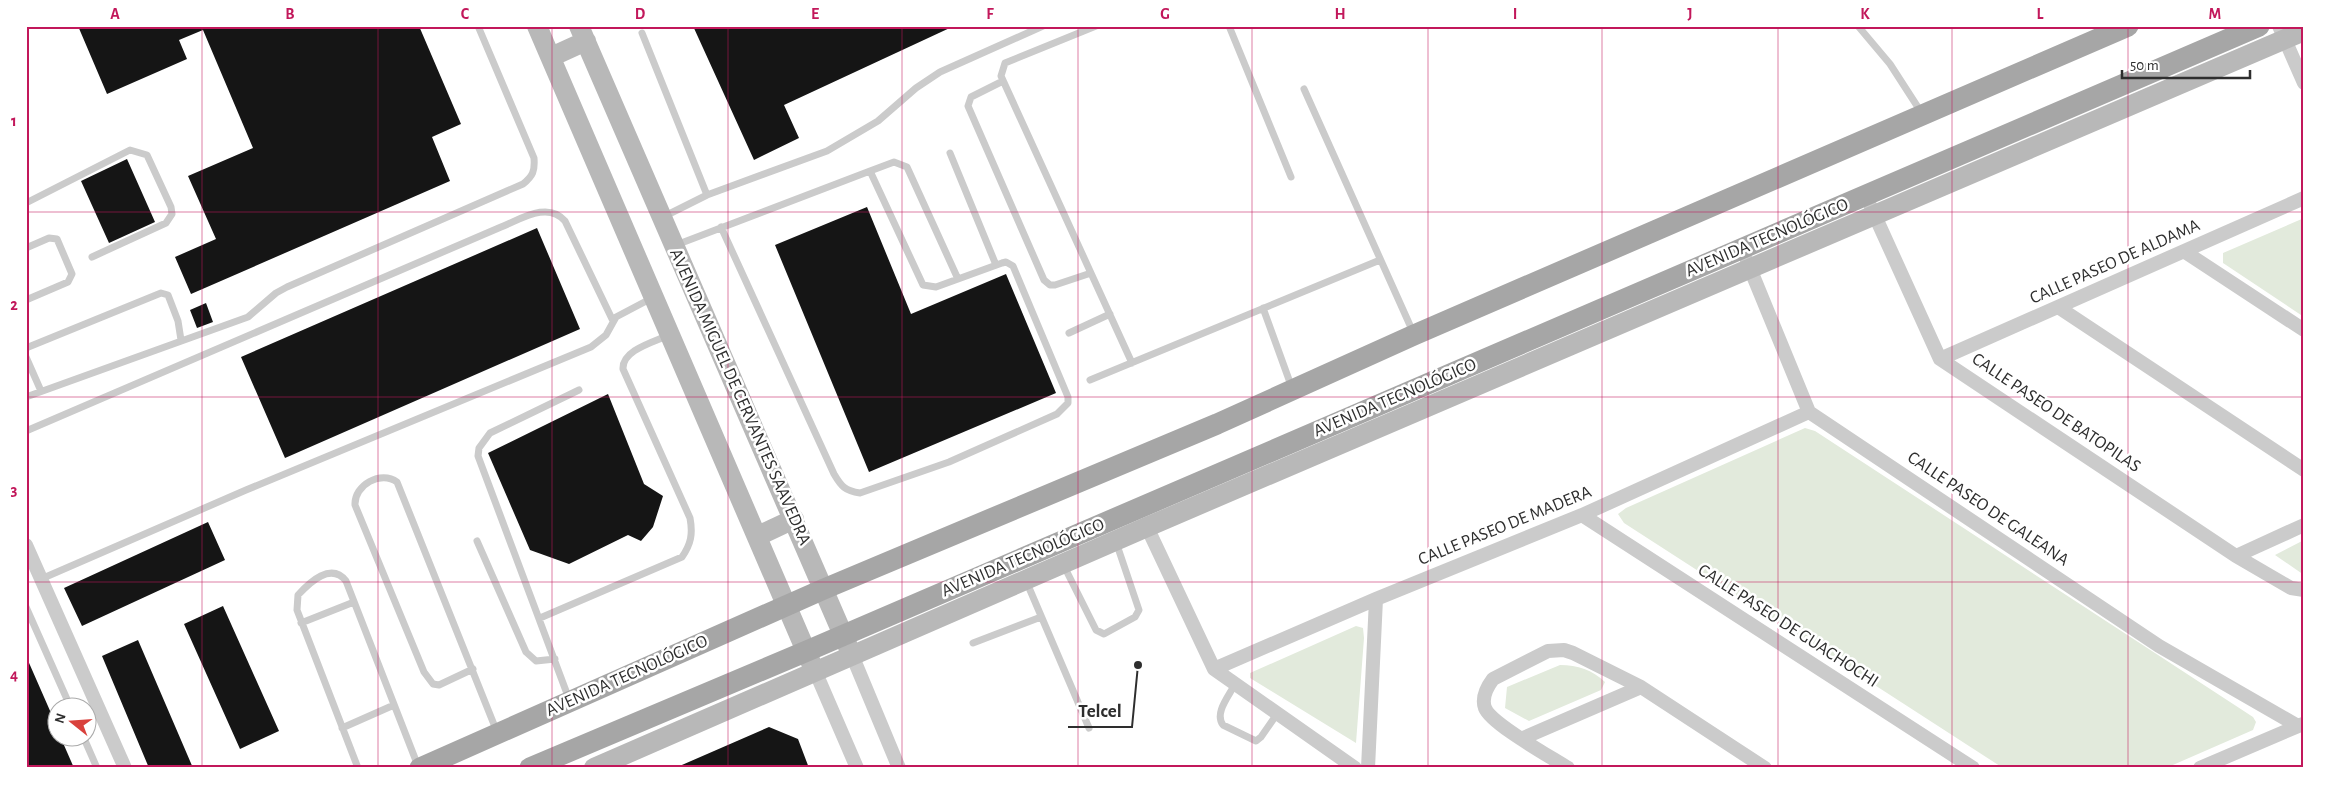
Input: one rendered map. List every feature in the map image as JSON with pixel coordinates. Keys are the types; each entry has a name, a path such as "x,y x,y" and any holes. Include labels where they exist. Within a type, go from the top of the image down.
{"main road":[{"name":"AVENIDA TECNOLÓGICO","path":"419,768 824,589 1293,391 1414,335 2127,26"},
{"name":"AVENIDA TECNOLÓGICO","path":"530,768 807,652 1742,249 1870,205 2259,26"}],"street":[{"path":"537,26 857,768"},
{"path":"597,767 1147,527 1750,269 1870,205 2282,33 2304,31"},
{"path":"551,57 582,33"},
{"name":"AVENIDA MIGUEL DE CERVANTES SAAVEDRA","path":"582,33 794,519 899,768"},
{"path":"2282,33 2304,83"},
{"name":"CALLE PASEO DE ALDAMA","path":"1940,359 2304,198"},
{"path":"1870,205 1940,359"},
{"path":"1742,249 1809,412"},
{"path":"2185,252 2304,330"},
{"path":"2058,307 2304,470"},
{"name":"CALLE PASEO DE BATOPILAS","path":"1940,359 2236,556 2291,588 2304,590"},
{"name":"CALLE PASEO DE MADERA","path":"1214,669 1376,599 1582,515 1809,412"},
{"name":"CALLE PASEO DE GALEANA","path":"1809,412 2159,646 2301,725"},
{"name":"CALLE PASEO DE GUACHOCHI","path":"1582,515 1973,768"},
{"path":"758,536 794,519"},
{"path":"2236,556 2304,525"},
{"path":"1147,527 1214,669 1355,768"},
{"path":"26,545 125,768"},
{"path":"1368,768 1376,599"},
{"path":"1568,768 1521,739 1489,715 1485,708 1485,692 1493,679 1548,651 1564,650 1574,653 1641,687 1765,768"},
{"path":"1521,739 1641,687"},
{"path":"2200,768 2301,725"}],"lane":[{"path":"26,396 248,317 276,293 287,287 499,196 523,184 532,177 535,169 534,158 528,141 478,26"},
{"path":"662,217 706,195 827,151 878,121 916,88 940,72 1043,26"},
{"path":"1096,26 1005,63 1001,71 1003,81 1132,362"},
{"path":"1229,26 1291,177"},
{"path":"1858,26 1890,64 1923,114"},
{"path":"642,33 706,195"},
{"path":"1003,81 972,97 968,106 1044,280 1055,285 1091,273"},
{"path":"1304,89 1414,335"},
{"path":"26,203 130,150 147,155 172,207 170,219 166,223 92,257"},
{"path":"950,153 996,265"},
{"path":"675,246 894,162 907,167 958,279"},
{"path":"721,228 834,474 841,486 850,492 860,493 949,462 1065,408 1068,403 1068,397 1015,270 1006,262 936,287 923,285 870,171"},
{"path":"26,431 501,227 545,211 560,214 566,221 613,321"},
{"path":"26,248 49,238 57,239 72,274 68,282 26,300"},
{"path":"1090,380 1380,260"},
{"path":"26,348 161,293 168,295 178,322 181,340"},
{"path":"41,579 253,486 590,347 606,335 613,321 620,314 654,297"},
{"path":"1263,308 1293,391"},
{"path":"1068,333 1110,314"},
{"path":"540,618 682,557 689,547 692,532 690,518 623,369 622,362 628,354 670,335"},
{"path":"26,357 41,390"},
{"path":"570,701 479,461 479,448 490,433 578,390"},
{"path":"473,669 438,684 433,684 424,672 355,505 356,495 360,489 379,478 385,476 397,482 473,669 498,732"},
{"path":"1063,564 1096,630 1104,634 1136,617 1139,610 1116,541"},
{"path":"477,542 526,652 536,661 555,659"},
{"path":"358,768 297,610 298,594 314,580 326,574 333,573 343,577 419,768"},
{"path":"1026,580 1089,728"},
{"path":"301,623 354,602"},
{"path":"26,607 66,696"},
{"path":"973,643 1041,617"},
{"path":"1235,684 1220,712 1220,720 1223,725 1256,741 1277,714"},
{"path":"342,728 394,705"},
{"path":"87,746 97,768"}],"shaded area":[{"path":"2304,218 2304,317 2223,263 2223,253"},
{"path":"1805,428 1815,431 2253,717 2256,722 2253,730 2166,768 2003,768 1624,523 1618,514 1626,508"},
{"path":"2304,540 2304,575 2275,555"},
{"path":"1356,626 1363,628 1364,638 1356,743 1250,678 1250,673"},
{"path":"1560,665 1584,669 1595,674 1605,682 1601,690 1529,721 1505,708 1507,687"}],"building":[{"path":"78,26 419,26 461,124 432,137 450,181 191,294 175,257 216,239 188,176 253,148 203,30 179,40 187,59 107,94"},
{"path":"693,26 954,26 784,105 799,138 754,160"},
{"path":"127,159 155,222 109,243 81,181"},
{"path":"867,207 911,314 1006,274 1056,393 869,472 775,245"},
{"path":"537,228 580,329 285,458 241,357"},
{"path":"206,303 213,322 197,328 190,310"},
{"path":"608,394 644,484 663,496 653,527 641,541 628,535 569,564 530,550 488,453"},
{"path":"208,522 225,560 82,626 64,588"},
{"path":"223,606 279,731 240,749 184,624"},
{"path":"138,640 193,768 149,768 102,656"},
{"path":"26,656 48,706 48,746 64,746 74,768 26,768"},
{"path":"769,727 798,739 809,768 675,768"}],"place":[{"name":"Telcel","path":"1138,665"}]}
